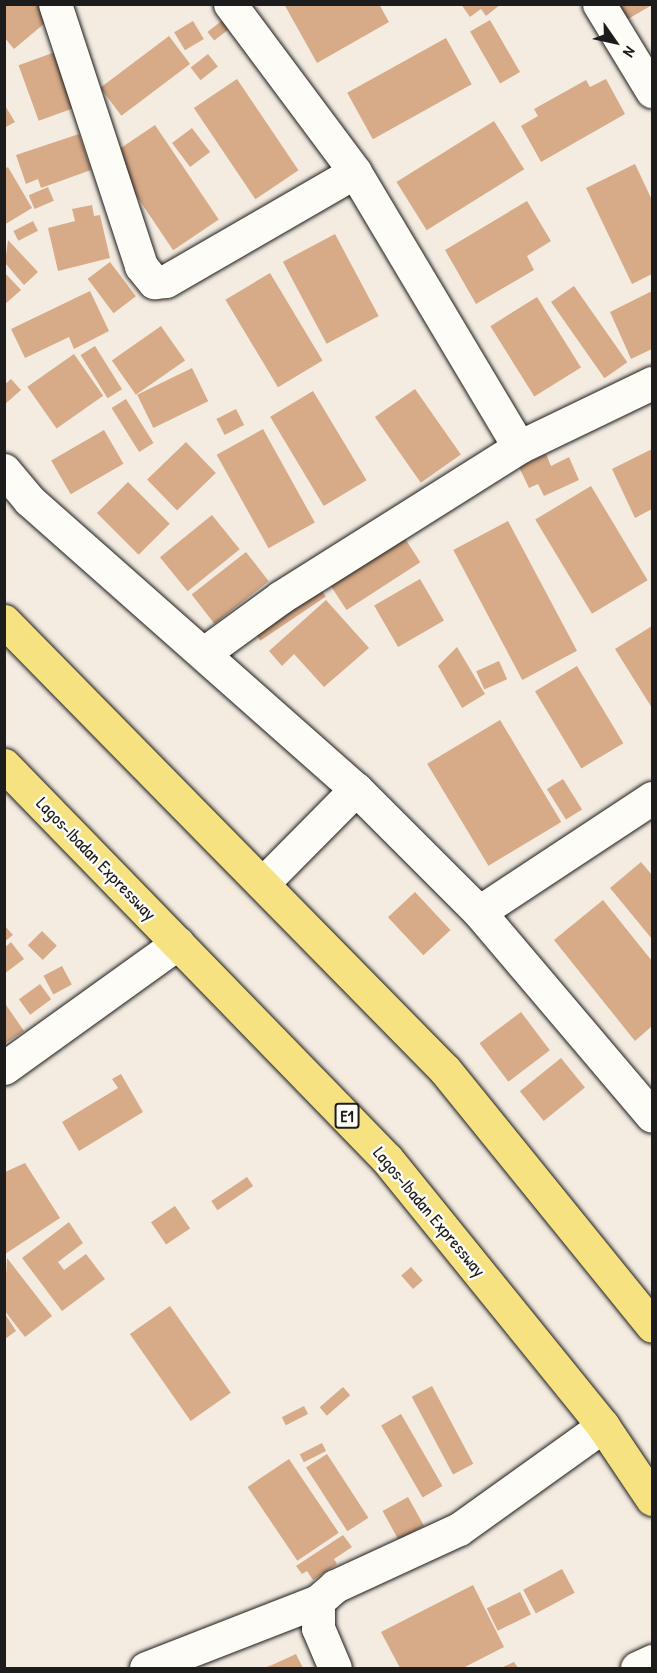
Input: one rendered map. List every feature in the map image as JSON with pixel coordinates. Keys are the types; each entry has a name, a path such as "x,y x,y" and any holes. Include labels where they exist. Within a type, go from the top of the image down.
{"highway":[{"path":"4,621 264,882 445,1070 652,1326"},
{"name":"Lagos-Ibadan Expressway","path":"4,765 387,1160 603,1426 652,1499"}],"street":[{"path":"56,4 141,266 154,282 166,281 355,172"},
{"path":"230,4 355,172 519,447"},
{"path":"599,4 652,91"},
{"path":"204,653 281,597 519,447 652,383"},
{"path":"4,470 29,500 356,789 479,912 652,1116"},
{"path":"264,882 356,789"},
{"path":"479,912 652,798"},
{"path":"4,1068 178,943"},
{"path":"146,1668 318,1601 335,1586 459,1529 603,1426"},
{"path":"318,1601 318,1628 335,1668"},
{"path":"637,1668 652,1661"}],"building":[{"path":"4,4 39,4 51,18 14,49 4,37"},
{"path":"284,4 379,4 389,22 317,63"},
{"path":"461,4 501,4 486,16 481,9 470,17"},
{"path":"613,4 652,4 652,5 623,22"},
{"path":"224,19 231,28 214,41 207,32"},
{"path":"490,20 520,72 500,83 470,32"},
{"path":"193,21 204,39 185,50 174,32"},
{"path":"169,36 190,64 121,116 100,88"},
{"path":"446,38 472,84 373,139 347,93"},
{"path":"58,51 78,106 39,121 19,65"},
{"path":"208,54 218,67 201,80 191,68"},
{"path":"237,79 299,170 255,199 194,108"},
{"path":"606,79 625,114 541,162 521,126 538,116 534,109 586,80 590,87"},
{"path":"4,104 15,122 4,128"},
{"path":"494,121 524,169 427,230 396,182"},
{"path":"155,125 219,220 173,250 109,156"},
{"path":"192,128 210,152 190,167 172,143"},
{"path":"79,134 91,170 41,188 38,179 26,184 16,155"},
{"path":"635,164 652,200 652,274 632,284 586,188"},
{"path":"8,167 32,208 4,225 4,169"},
{"path":"48,187 54,201 35,209 29,195"},
{"path":"527,201 551,241 527,256 534,270 476,304 445,250"},
{"path":"92,205 94,216 100,215 110,258 58,271 48,228 75,221 72,209"},
{"path":"33,221 38,231 18,241 13,231"},
{"path":"335,234 379,316 327,344 283,262"},
{"path":"8,240 38,272 24,285 5,263"},
{"path":"110,262 136,296 114,313 88,279"},
{"path":"4,272 21,290 4,305"},
{"path":"270,273 323,360 278,387 225,300"},
{"path":"574,286 627,362 604,378 551,302"},
{"path":"90,291 109,331 74,349 69,337 25,358 11,329"},
{"path":"652,291 652,349 631,359 610,312"},
{"path":"537,297 581,367 534,397 490,326"},
{"path":"161,326 185,360 136,395 112,360"},
{"path":"95,346 122,389 108,398 81,355"},
{"path":"74,354 103,396 57,428 27,387"},
{"path":"192,368 208,401 153,428 137,395"},
{"path":"11,379 21,390 4,405 4,385"},
{"path":"415,389 461,455 421,483 375,417"},
{"path":"313,391 367,480 324,506 270,417"},
{"path":"126,399 154,443 139,452 112,408"},
{"path":"236,409 244,425 225,435 216,419"},
{"path":"263,429 315,523 269,548 217,455"},
{"path":"104,430 124,464 71,494 51,461"},
{"path":"186,442 216,473 177,510 147,480"},
{"path":"652,449 652,509 635,518 612,469"},
{"path":"546,454 551,466 569,457 579,480 544,496 538,484 529,488 519,467"},
{"path":"128,482 170,524 139,555 97,513"},
{"path":"591,486 648,580 592,614 535,519"},
{"path":"212,515 240,549 188,591 160,557"},
{"path":"508,521 577,651 522,680 453,550"},
{"path":"404,537 420,562 347,610 330,585"},
{"path":"246,552 269,581 214,624 192,594"},
{"path":"420,579 444,621 398,647 374,606"},
{"path":"318,585 326,597 260,641 253,629"},
{"path":"326,600 369,648 324,687 294,654 282,666 269,651"},
{"path":"652,626 652,708 615,649"},
{"path":"457,647 485,694 462,708 438,666"},
{"path":"499,661 507,679 484,689 476,671"},
{"path":"577,666 623,743 581,768 535,691"},
{"path":"500,720 561,822 488,866 427,764"},
{"path":"563,779 582,810 566,820 547,789"},
{"path":"641,862 652,875 652,939 610,888"},
{"path":"415,892 450,930 423,955 388,917"},
{"path":"603,900 652,961 652,1026 635,1041 554,940"},
{"path":"4,925 13,935 4,942"},
{"path":"42,931 57,946 43,960 28,945"},
{"path":"11,942 24,959 4,974 4,948"},
{"path":"62,966 72,985 53,994 43,976"},
{"path":"40,984 51,999 30,1015 19,999"},
{"path":"4,1002 24,1031 4,1044"},
{"path":"521,1012 550,1050 508,1082 479,1043"},
{"path":"561,1058 585,1088 544,1121 520,1091"},
{"path":"121,1074 143,1112 79,1151 62,1122 118,1088 112,1079"},
{"path":"25,1163 60,1218 5,1254 5,1172"},
{"path":"247,1177 253,1186 218,1210 211,1201"},
{"path":"175,1206 190,1228 166,1245 151,1222"},
{"path":"69,1222 83,1243 58,1262 64,1270 86,1254 105,1279 62,1311 22,1258"},
{"path":"7,1258 52,1316 25,1337 4,1310"},
{"path":"411,1267 423,1281 413,1289 401,1276"},
{"path":"170,1306 231,1393 191,1421 130,1334"},
{"path":"5,1314 16,1331 5,1339"},
{"path":"432,1386 473,1464 453,1474 412,1397"},
{"path":"343,1387 350,1395 327,1416 320,1407"},
{"path":"304,1406 308,1414 286,1425 282,1417"},
{"path":"401,1414 442,1486 423,1497 381,1426"},
{"path":"322,1443 326,1451 304,1462 300,1454"},
{"path":"327,1454 368,1518 347,1531 306,1468"},
{"path":"289,1459 339,1533 297,1561 248,1487"},
{"path":"408,1497 424,1526 399,1540 383,1511"},
{"path":"343,1535 352,1547 334,1559 337,1564 313,1580 307,1571 302,1574 296,1566"},
{"path":"562,1569 575,1593 536,1613 523,1590"},
{"path":"473,1585 504,1647 463,1668 400,1668 381,1632"},
{"path":"520,1592 531,1614 498,1631 487,1608"},
{"path":"296,1654 303,1668 264,1668 272,1665"},
{"path":"514,1662 518,1668 501,1668"}]}
